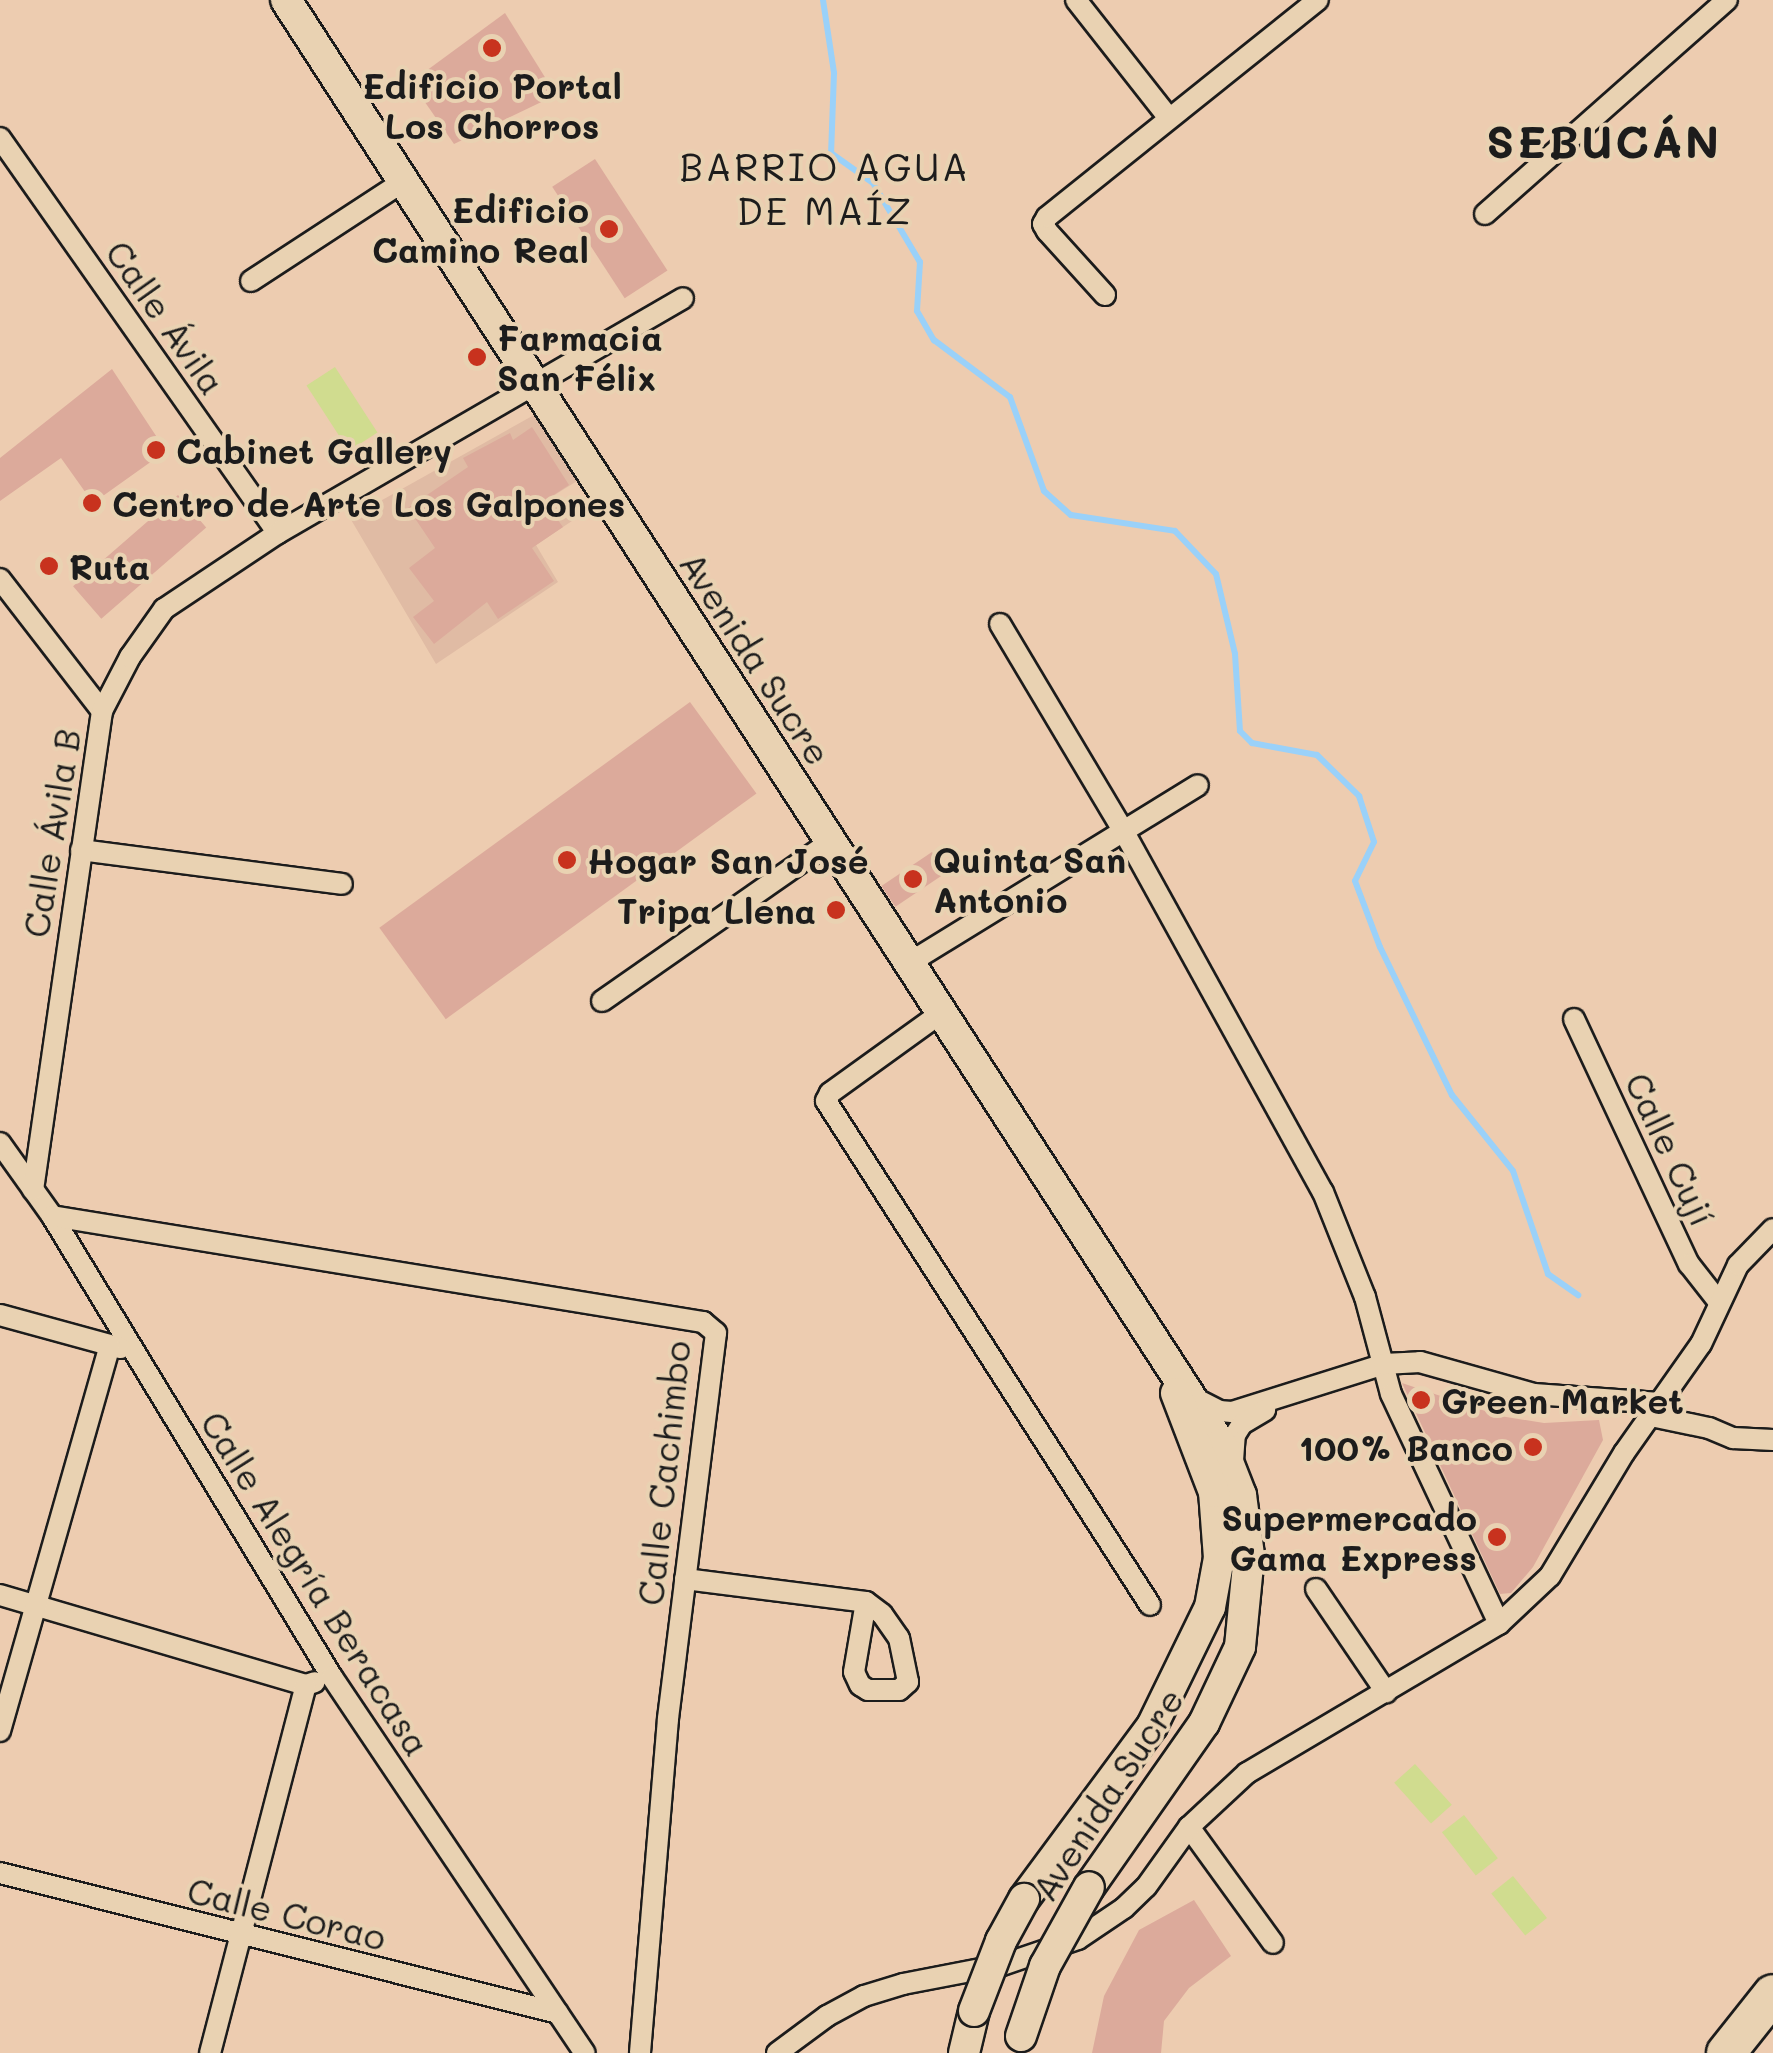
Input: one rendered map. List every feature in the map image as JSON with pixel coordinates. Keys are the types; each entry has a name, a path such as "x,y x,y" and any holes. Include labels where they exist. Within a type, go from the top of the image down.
{"highway":[{"path":"1706,2053 1768,2001"},
{"path":"1726,2053 1768,2001"}],"main road":[{"name":"Avenida Sucre","path":"286,0 1162,1357 1194,1398 1221,1444 1240,1495 1249,1555 1240,1647 1196,1735 1088,1887 1045,1966 1020,2045"},
{"name":"Avenida Sucre","path":"964,2053 974,2010 1001,1942 1024,1899 1152,1726 1210,1607 1219,1558 1214,1492 1162,1357"}],"street":[{"path":"1076,0 1168,118"},
{"path":"1104,294 1043,224 1168,118 1318,0"},
{"path":"1485,214 1727,0"},
{"name":"Calle Ávila","path":"0,138 278,533"},
{"path":"251,281 401,182"},
{"path":"102,711 130,657 164,609 278,533 682,298"},
{"name":"Calle Ávila B","path":"0,579 102,711 32,1190"},
{"path":"1000,624 1124,832 1323,1192 1365,1297 1391,1394 1499,1624"},
{"path":"909,962 1198,785"},
{"path":"602,1001 830,842"},
{"path":"80,850 342,884"},
{"path":"941,1013 830,1093 826,1101 1150,1605"},
{"name":"Calle Cují","path":"1574,1019 1689,1264 1718,1301"},
{"name":"Calle Alegría Beracasa","path":"0,1144 52,1216 332,1677 584,2053"},
{"name":"Calle Cachimbo","path":"52,1216 711,1326 716,1333 668,1719 640,2053"},
{"path":"777,2053 827,2016 864,1996 903,1984 1002,1965 1078,1939 1114,1916 1146,1887 1189,1827 1247,1773 1499,1624 1550,1576 1701,1344 1738,1265 1773,1229"},
{"path":"0,1315 133,1350"},
{"path":"0,1732 110,1346"},
{"path":"1194,1398 1219,1412 1232,1412 1384,1364 1420,1362 1534,1394 1656,1409 1733,1438 1773,1440"},
{"path":"1240,1495 1232,1460 1235,1434 1242,1424 1292,1394"},
{"path":"686,1578 866,1602"},
{"path":"1316,1589 1386,1692"},
{"path":"0,1595 306,1684 332,1677"},
{"path":"210,2053 306,1684"},
{"path":"1189,1827 1273,1943"},
{"name":"Calle Corao","path":"0,1873 558,2013"}],"shaded area":[{"path":"534,415 577,481 553,496 572,521 536,545 558,582 436,664 350,518"}],"green space":[{"path":"335,367 377,432 349,451 306,386"},
{"path":"1415,1764 1452,1805 1431,1824 1394,1783"},
{"path":"1464,1815 1498,1858 1476,1876 1442,1832"},
{"path":"1513,1876 1547,1918 1525,1936 1491,1894"}],"building":[{"name":"Edificio Portal Los Chorros","path":"505,13 556,95 454,144 411,82"},
{"name":"Edificio Camino Real","path":"595,159 667,271 625,298 552,187"},
{"path":"112,369 166,451 93,503 61,458 0,501 0,458"},
{"path":"532,427 569,485 552,496 560,506 552,512 563,527 532,548 554,581 498,619 487,602 434,644 413,617 434,601 409,568 435,548 408,508 468,467 463,458 510,433 513,440"},
{"path":"178,495 206,527 101,619 73,586"},
{"name":"Hogar San José","path":"690,702 756,793 446,1019 379,928"},
{"name":"Quinta San Antonio","path":"932,852 946,873 895,907 881,886"},
{"path":"1402,1383 1500,1416 1544,1423 1599,1420 1603,1440 1533,1567 1511,1593 1500,1594"},
{"path":"1194,1900 1231,1956 1189,1988 1164,2021 1161,2053 1092,2053 1104,1996 1139,1930"}],"waterway":[{"path":"823,0 834,73 831,153 873,183 920,262 917,311 934,340 1010,397 1044,491 1071,515 1175,531 1216,574 1235,654 1240,731 1252,743 1317,755 1359,796 1374,842 1355,881 1380,947 1452,1095 1513,1171 1548,1274 1578,1295"}],"place":[{"name":"Edificio Portal Los Chorros","path":"492,48"},
{"name":"Edificio Camino Real","path":"609,229"},
{"name":"Farmacia San Félix","path":"477,357"},
{"name":"Cabinet Gallery","path":"156,450"},
{"name":"Centro de Arte Los Galpones","path":"92,503"},
{"name":"Ruta","path":"49,566"},
{"name":"Hogar San José","path":"567,860"},
{"name":"Quinta San Antonio","path":"913,879"},
{"name":"Tripa Llena","path":"836,910"},
{"name":"Green Market","path":"1421,1400"},
{"name":"100% Banco","path":"1533,1447"},
{"name":"Supermercado Gama Express","path":"1497,1537"}],"district":[{"name":"SEBUCÁN","path":"1604,141"},
{"name":"BARRIO AGUA DE MAÍZ","path":"825,188"}]}
